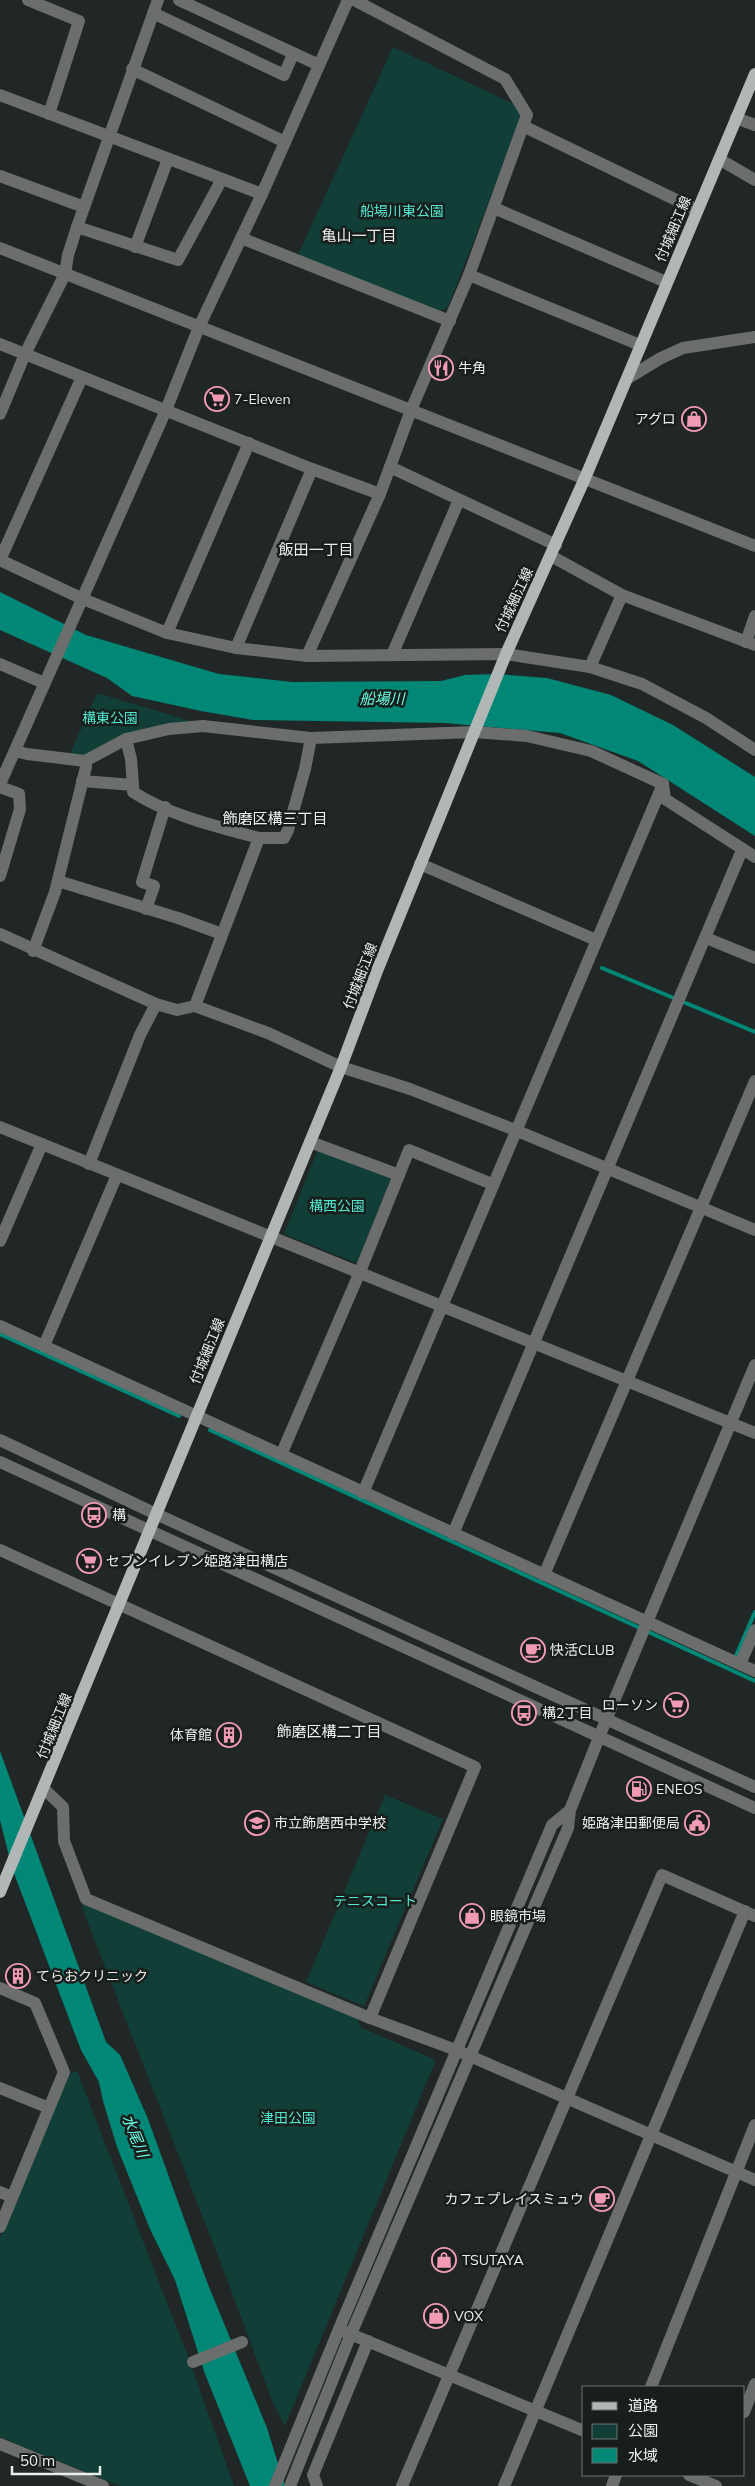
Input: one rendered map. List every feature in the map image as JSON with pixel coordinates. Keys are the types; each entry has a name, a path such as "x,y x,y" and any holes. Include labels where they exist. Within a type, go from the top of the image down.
{"main road":[{"name":"付城細江線","path":"1,1886 38,1806 149,1531 341,1067 420,864 503,660 585,478 755,74"}],"street":[{"path":"28,0 79,21 49,114"},
{"path":"0,414 25,354 65,274 68,255 77,227 158,0"},
{"path":"179,0 319,65"},
{"path":"0,876 20,809 19,794 0,786 166,410 199,326 262,194 348,0"},
{"path":"307,656 380,494 411,410 450,321 494,208 527,115 505,79 354,0"},
{"path":"153,14 284,75 293,54"},
{"path":"132,69 285,142"},
{"path":"0,97 262,194"},
{"path":"736,118 755,125"},
{"path":"523,126 697,210"},
{"path":"136,247 168,159"},
{"path":"718,159 755,180"},
{"path":"0,176 84,207"},
{"path":"77,227 178,260 222,179"},
{"path":"494,208 666,282"},
{"path":"240,238 450,321"},
{"path":"0,248 755,546"},
{"path":"468,275 640,345"},
{"path":"628,378 661,358 683,348 755,337"},
{"path":"0,344 312,469 380,494"},
{"path":"82,376 0,560 83,599 167,633 236,648 307,656 392,655 503,660 590,667 642,684 706,718 755,750"},
{"path":"167,633 249,443"},
{"path":"390,468 459,500 554,550 622,595 750,644 755,616"},
{"path":"236,648 312,469"},
{"path":"392,655 459,500"},
{"path":"590,667 622,595"},
{"path":"0,664 44,683"},
{"path":"15,751 85,761 126,740 169,729 203,726 310,738 475,730 527,736 591,751 663,784"},
{"path":"126,740 131,759 133,792 145,800 259,838 284,838 288,830 310,738"},
{"path":"33,950 58,881 86,767 85,761"},
{"path":"82,781 133,785"},
{"path":"663,784 665,799 755,857"},
{"path":"363,1493 492,1184 663,784"},
{"path":"146,909 154,886 142,882 165,807"},
{"path":"195,1006 259,838"},
{"path":"453,1534 742,850"},
{"path":"420,864 596,940"},
{"path":"58,881 222,934"},
{"path":"0,934 156,1004 177,1010 195,1006 268,1033 341,1067 410,1090 515,1130 755,1230"},
{"path":"706,938 755,958"},
{"path":"89,1164 140,1035 156,1004"},
{"path":"544,1576 755,1081"},
{"path":"0,1127 755,1433"},
{"path":"310,1142 399,1175"},
{"path":"0,1241 42,1144"},
{"path":"282,1455 359,1274 409,1150 492,1184"},
{"path":"44,1346 117,1175"},
{"path":"0,1326 755,1671"},
{"path":"275,2486 286,2456 470,2057 568,1828 570,1810 606,1720 755,1365"},
{"path":"0,1440 156,1514 755,1787"},
{"path":"0,1462 755,1808"},
{"path":"0,1550 475,1767 370,2018"},
{"path":"740,1664 755,1630"},
{"path":"44,1789 63,1807 64,1841 86,1899 370,2018 456,2050 755,2180"},
{"path":"292,2480 345,2331 456,2050 552,1825 570,1810"},
{"path":"402,2486 662,1875 750,1913 652,2136 504,2486"},
{"path":"0,1988 35,2003 64,2072 0,2227"},
{"path":"0,2088 49,2108"},
{"path":"651,2386 755,2125"},
{"path":"0,2192 12,2197"},
{"path":"345,2331 582,2430"},
{"path":"317,2486 313,2475 368,2341"},
{"path":"193,2362 242,2342"},
{"path":"745,2409 755,2384"},
{"path":"0,2444 103,2486"},
{"path":"692,2476 716,2483"}],"green space":[{"name":"船場川東公園","path":"393,47 518,106 523,113 448,307 440,311 298,255"},
{"name":"構東公園","path":"97,693 191,721 142,729 88,755 70,754"},
{"name":"構西公園","path":"318,1149 391,1178 357,1263 284,1234"},
{"name":"テニスコート","path":"385,1795 443,1819 364,2006 306,1982"},
{"name":"津田公園","path":"82,1902 357,2018 360,2027 434,2059 435,2062 285,2426 272,2401 225,2274 84,1913"},
{"path":"77,2071 190,2362 234,2486 120,2486 0,2437 0,2238 68,2074"}],"water":[{"name":"船場川","path":"0,592 86,635 219,674 292,682 441,681 465,675 496,674 547,678 611,695 673,725 755,777 755,836 638,761 560,733 444,723 253,720 132,696 107,678 0,630"},
{"name":"水尾川","path":"0,1751 106,2042 120,2055 148,2119 207,2282 267,2428 285,2486 250,2486 205,2374 175,2280 150,2229 117,2147 99,2082 81,2050 12,1868 0,1820"}],"waterway":[{"path":"602,968 755,1032"},
{"path":"0,1334 179,1416"},
{"path":"210,1430 755,1681"},
{"path":"735,1658 755,1612"}],"place":[{"name":"牛角","path":"441,368"},
{"name":"7-Eleven","path":"217,399"},
{"name":"アグロ","path":"694,419"},
{"name":"構","path":"94,1515"},
{"name":"セブンイレブン姫路津田構店","path":"89,1561"},
{"name":"快活CLUB","path":"533,1650"},
{"name":"ローソン","path":"676,1705"},
{"name":"構2丁目","path":"524,1713"},
{"name":"体育館","path":"229,1735"},
{"name":"ENEOS","path":"639,1789"},
{"name":"市立飾磨西中学校","path":"257,1823"},
{"name":"姫路津田郵便局","path":"697,1823"},
{"name":"眼鏡市場","path":"472,1916"},
{"name":"てらおクリニック","path":"18,1976"},
{"name":"カフェプレイスミュウ","path":"602,2199"},
{"name":"TSUTAYA","path":"444,2260"},
{"name":"VOX","path":"436,2316"}],"district":[{"name":"亀山一丁目","path":"359,236"},
{"name":"飯田一丁目","path":"316,550"},
{"name":"飾磨区構三丁目","path":"275,819"},
{"name":"飾磨区構二丁目","path":"329,1732"}]}
